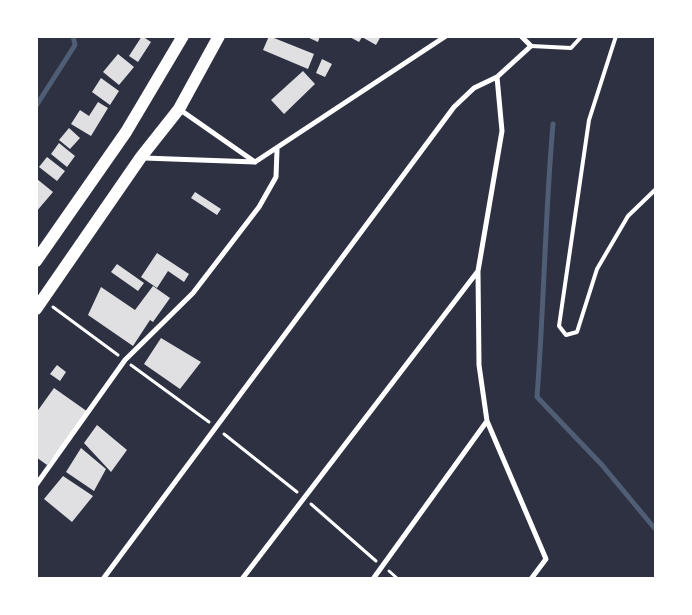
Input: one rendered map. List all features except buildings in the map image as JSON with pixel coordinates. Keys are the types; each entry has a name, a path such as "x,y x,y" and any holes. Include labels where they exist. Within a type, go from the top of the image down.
{"main road":[{"path":"36,261 126,132 183,36"},
{"path":"38,301 141,157 179,109 220,36"}],"street":[{"path":"141,157 255,162 277,150 446,36"},
{"path":"103,579 454,107 474,88 498,77 531,46 521,36"},
{"path":"498,77 502,131 478,270 479,365 487,421 546,559 531,579"},
{"path":"179,109 255,162"},
{"path":"36,485 125,360 193,293 253,214 276,177 277,150"},
{"path":"242,579 478,270"},
{"path":"373,579 487,421"}],"lane":[{"path":"531,46 571,48 582,36"},
{"path":"616,36 590,120 559,326 566,335 577,332 597,270 628,216 656,189"}],"waterway":[{"path":"36,106 75,45 73,36"},
{"path":"553,124 537,397 602,465 656,530"}]}
